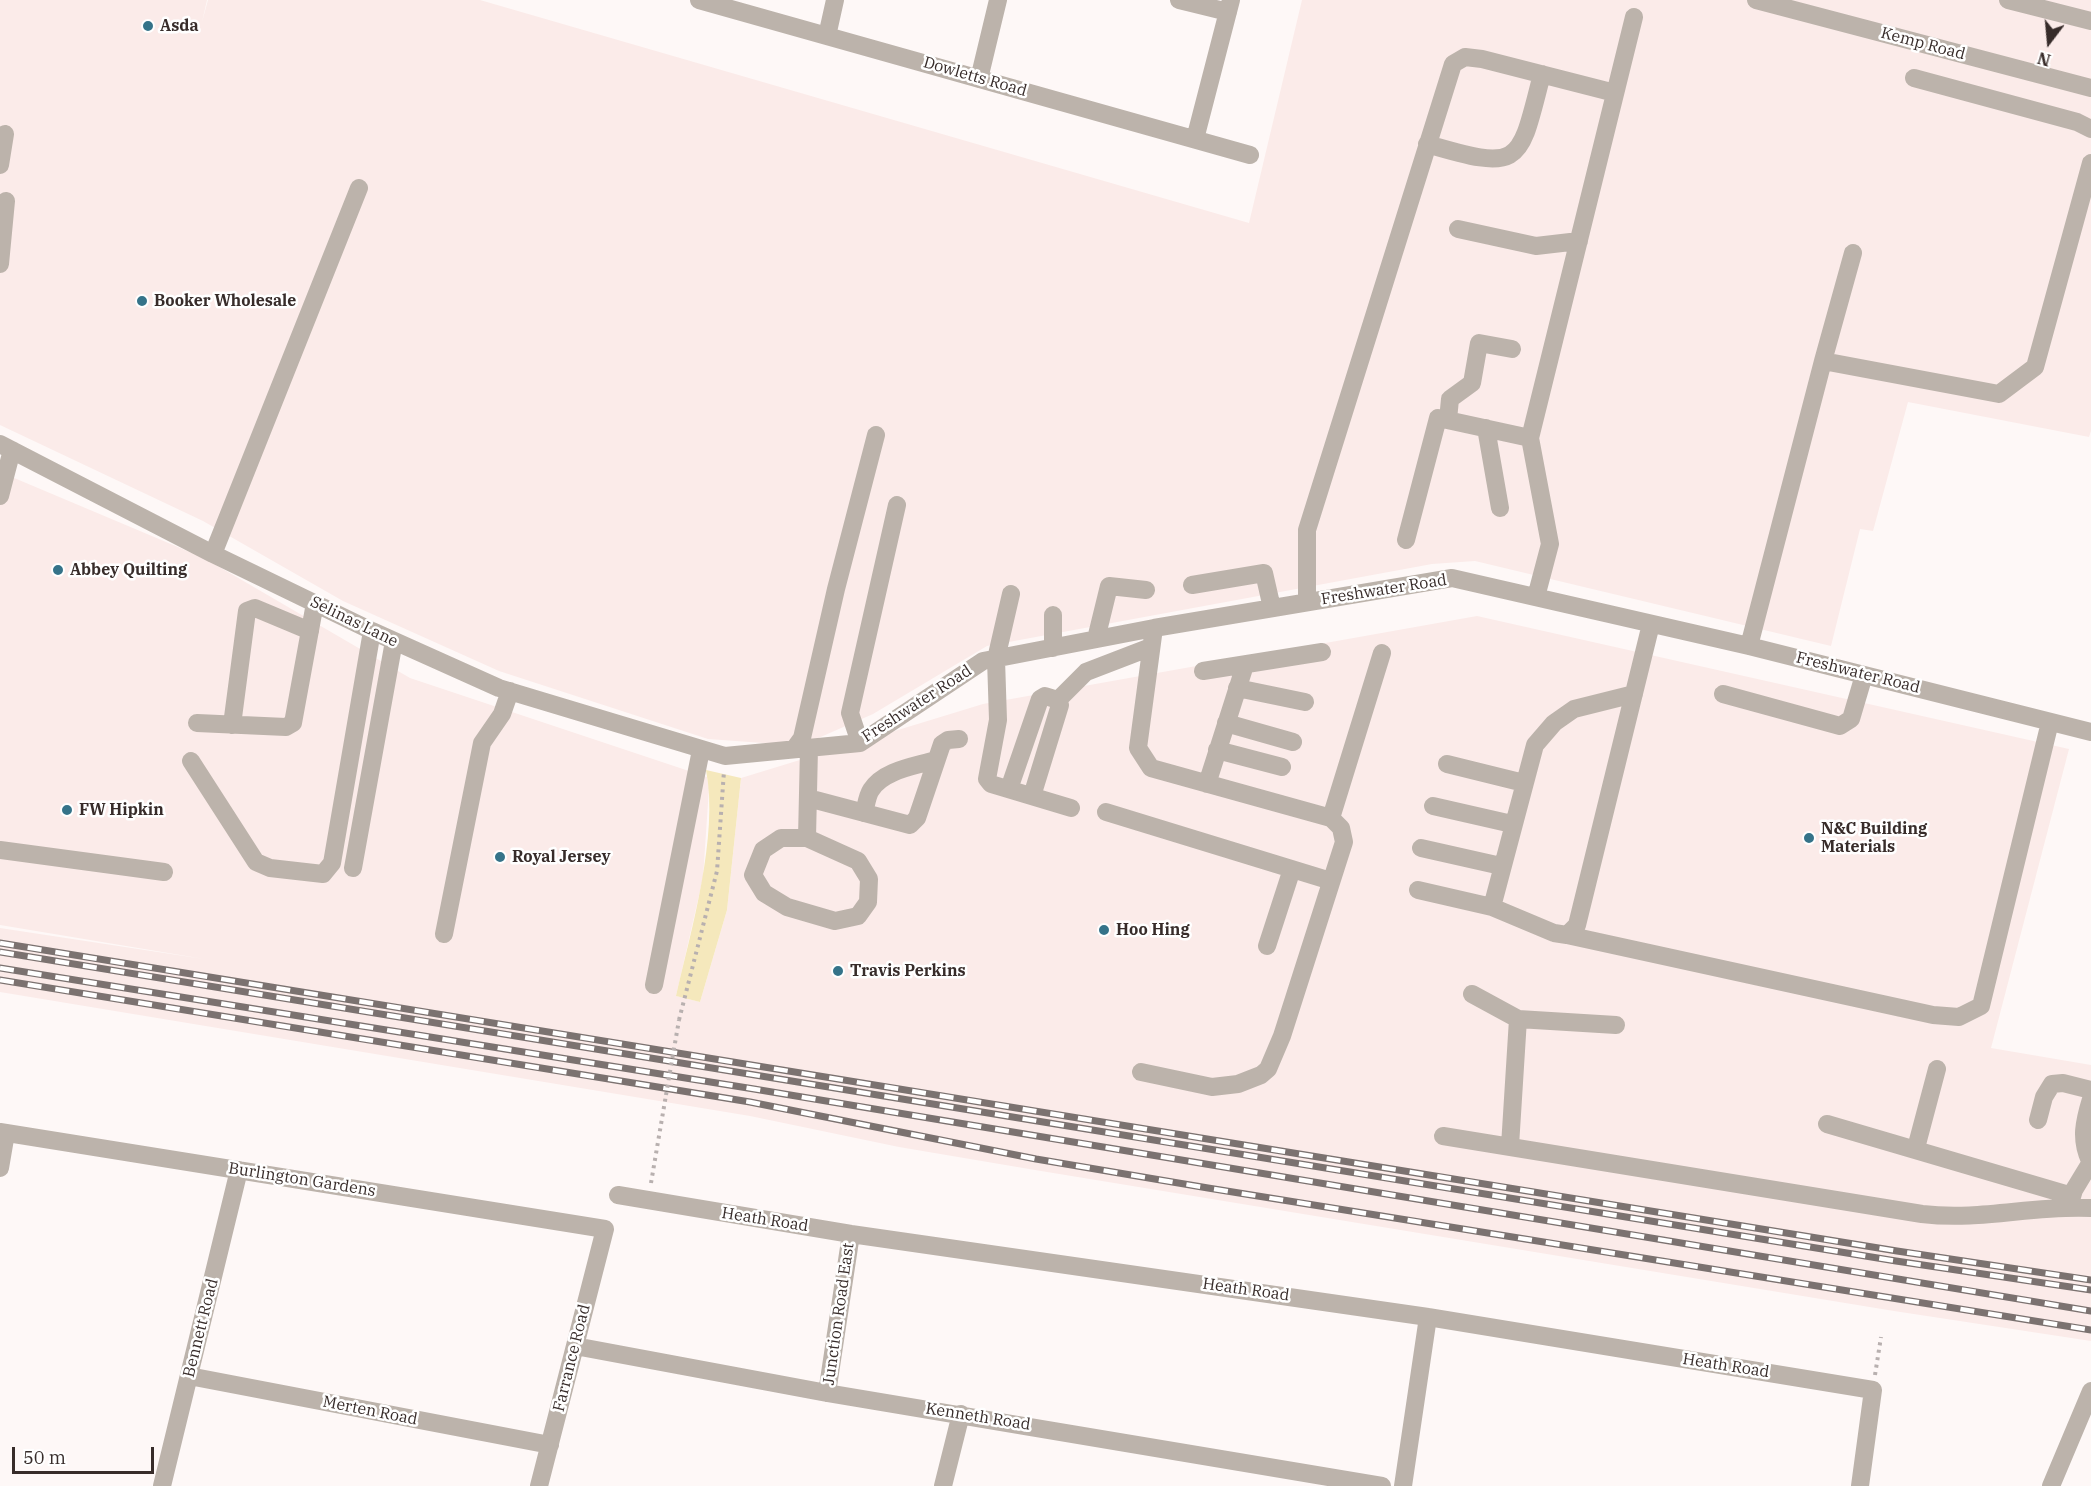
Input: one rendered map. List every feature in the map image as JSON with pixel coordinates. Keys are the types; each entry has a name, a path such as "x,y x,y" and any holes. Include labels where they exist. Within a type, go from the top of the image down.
{"street":[{"name":"Dowletts Road","path":"699,0 1250,154"},
{"path":"827,36 835,0"},
{"path":"979,79 998,0"},
{"path":"1179,0 1229,6 1195,139"},
{"name":"Kemp Road","path":"1756,0 2091,88"},
{"path":"2008,0 2091,21"},
{"path":"1536,597 1550,543 1530,438 1634,17"},
{"path":"1307,602 1307,530 1450,70 1461,58 1482,58 1615,93"},
{"path":"1427,144 1484,160 1497,161 1506,157 1517,150 1524,140 1542,74"},
{"path":"1914,78 2077,122 2091,129"},
{"path":"0,165 5,134"},
{"path":"1823,361 1999,394 2035,367 2091,163"},
{"path":"213,554 359,188"},
{"path":"0,264 6,201"},
{"path":"1458,229 1536,246 1579,242"},
{"path":"1749,646 1853,253"},
{"path":"1448,420 1450,399 1472,383 1479,343 1512,349"},
{"path":"1406,540 1438,418 1530,438"},
{"path":"1486,429 1490,462 1500,508"},
{"path":"807,838 808,798 802,738 833,600 876,435"},
{"path":"0,496 6,447"},
{"name":"Selinas Lane","path":"6,447 213,554 372,631 510,691 725,756"},
{"path":"860,743 850,713 897,505"},
{"path":"1192,585 1264,573 1272,608"},
{"name":"Freshwater Road","path":"725,756 860,743 983,661 1154,628 1452,578 1749,646 2091,732"},
{"path":"1096,639 1109,586 1146,590"},
{"path":"1011,594 996,659 998,720 987,779 991,784 1071,808"},
{"path":"197,723 285,727 293,723 315,603"},
{"path":"232,724 247,611 255,608 310,632"},
{"path":"1053,615 1053,648"},
{"path":"1568,935 1576,925 1651,624"},
{"path":"1141,1072 1212,1087 1238,1084 1261,1075 1268,1069 1282,1036 1344,842 1341,828 1330,818 1151,768 1138,748 1154,628"},
{"path":"191,761 256,862 270,868 323,874 332,863 372,631"},
{"path":"353,868 394,641"},
{"path":"1058,700 1086,672 1151,647"},
{"path":"1203,671 1322,652"},
{"path":"1330,818 1382,653"},
{"path":"1207,784 1245,665"},
{"path":"1723,694 1840,726 1851,719 1864,675"},
{"path":"1237,688 1305,702"},
{"path":"444,934 482,743 496,725 510,691"},
{"path":"1492,907 1512,824 1535,745 1554,723 1575,710 1634,694"},
{"path":"1009,789 1040,699 1045,696 1058,700"},
{"path":"1032,796 1060,705 1058,700"},
{"path":"1418,890 1492,907 1554,933 1933,1016 1959,1017 1981,1006 2050,722"},
{"path":"1226,723 1293,742"},
{"path":"808,798 910,825 914,823 942,744 948,740 958,739"},
{"path":"654,985 701,750"},
{"path":"1218,750 1282,767"},
{"path":"864,813 872,789 883,779 895,772 935,760"},
{"path":"1447,764 1524,783"},
{"path":"1433,806 1512,824"},
{"path":"1106,812 1331,881"},
{"path":"781,838 807,838 858,861 869,879 868,902 858,916 835,921 787,907 764,893 753,875 763,850 781,838"},
{"path":"1421,848 1501,866"},
{"path":"0,850 164,872"},
{"path":"1267,946 1292,869"},
{"path":"1472,994 1518,1019 1616,1025"},
{"path":"1510,1146 1518,1019"},
{"path":"1916,1148 1936,1070"},
{"path":"2038,1120 2044,1097 2052,1084 2062,1083 2091,1090"},
{"path":"2070,1202 2091,1162 2084,1148 2083,1126 2091,1099"},
{"path":"1827,1124 1916,1148 2091,1208"},
{"path":"0,1168 3,1132"},
{"name":"Burlington Gardens","path":"3,1132 605,1229"},
{"path":"1443,1136 1944,1217 1968,1218 2070,1202"},
{"name":"Bennett Road","path":"162,1486 240,1170"},
{"name":"Heath Road","path":"618,1195 850,1234 1428,1317 1873,1390"},
{"name":"Farrance Road","path":"539,1486 605,1229"},
{"name":"Junction Road East","path":"827,1393 850,1234"},
{"path":"1404,1486 1428,1317"},
{"name":"Kenneth Road","path":"575,1346 827,1393 1382,1486"},
{"name":"Merten Road","path":"189,1376 550,1445"},
{"path":"1860,1486 1873,1390"},
{"path":"2051,1486 2091,1391"},
{"path":"943,1486 961,1414"}],"path":[{"path":"648,1201 682,997 717,871 725,756"},
{"path":"1873,1390 1881,1337"}],"shaded area":[{"path":"0,0 207,0 202,22 208,0 480,0 1249,223 1302,0 2091,0 2091,431 2089,437 1908,402 1873,531 1860,529 1831,646 1475,561 1432,564 987,646 873,714 807,743 777,744 708,739 499,671 343,601 203,521 0,425"},
{"path":"0,472 204,558 410,678 707,777 709,788 703,878 676,996 700,1002 727,910 741,778 983,704 1477,616 2069,749 1991,1048 2091,1065 2091,1341 1894,1311 1035,1170 899,1147 750,1116 0,992 0,928 204,959 0,925"},
{"path":"706,770 741,778 727,910 700,1002 676,996 696,913 706,853 709,796"}],"railway":[{"path":"0,943 1897,1251 2091,1280"},
{"path":"0,952 1896,1261 2091,1290"},
{"path":"0,968 754,1089 2091,1311"},
{"path":"0,980 750,1102 1036,1159 1208,1188 2091,1330"}],"place":[{"name":"Asda","path":"148,26"},
{"name":"Booker Wholesale","path":"142,301"},
{"name":"Abbey Quilting","path":"58,570"},
{"name":"FW Hipkin","path":"67,810"},
{"name":"N&C Building Materials","path":"1809,838"},
{"name":"Royal Jersey","path":"500,857"},
{"name":"Hoo Hing","path":"1104,930"},
{"name":"Travis Perkins","path":"838,971"}]}
